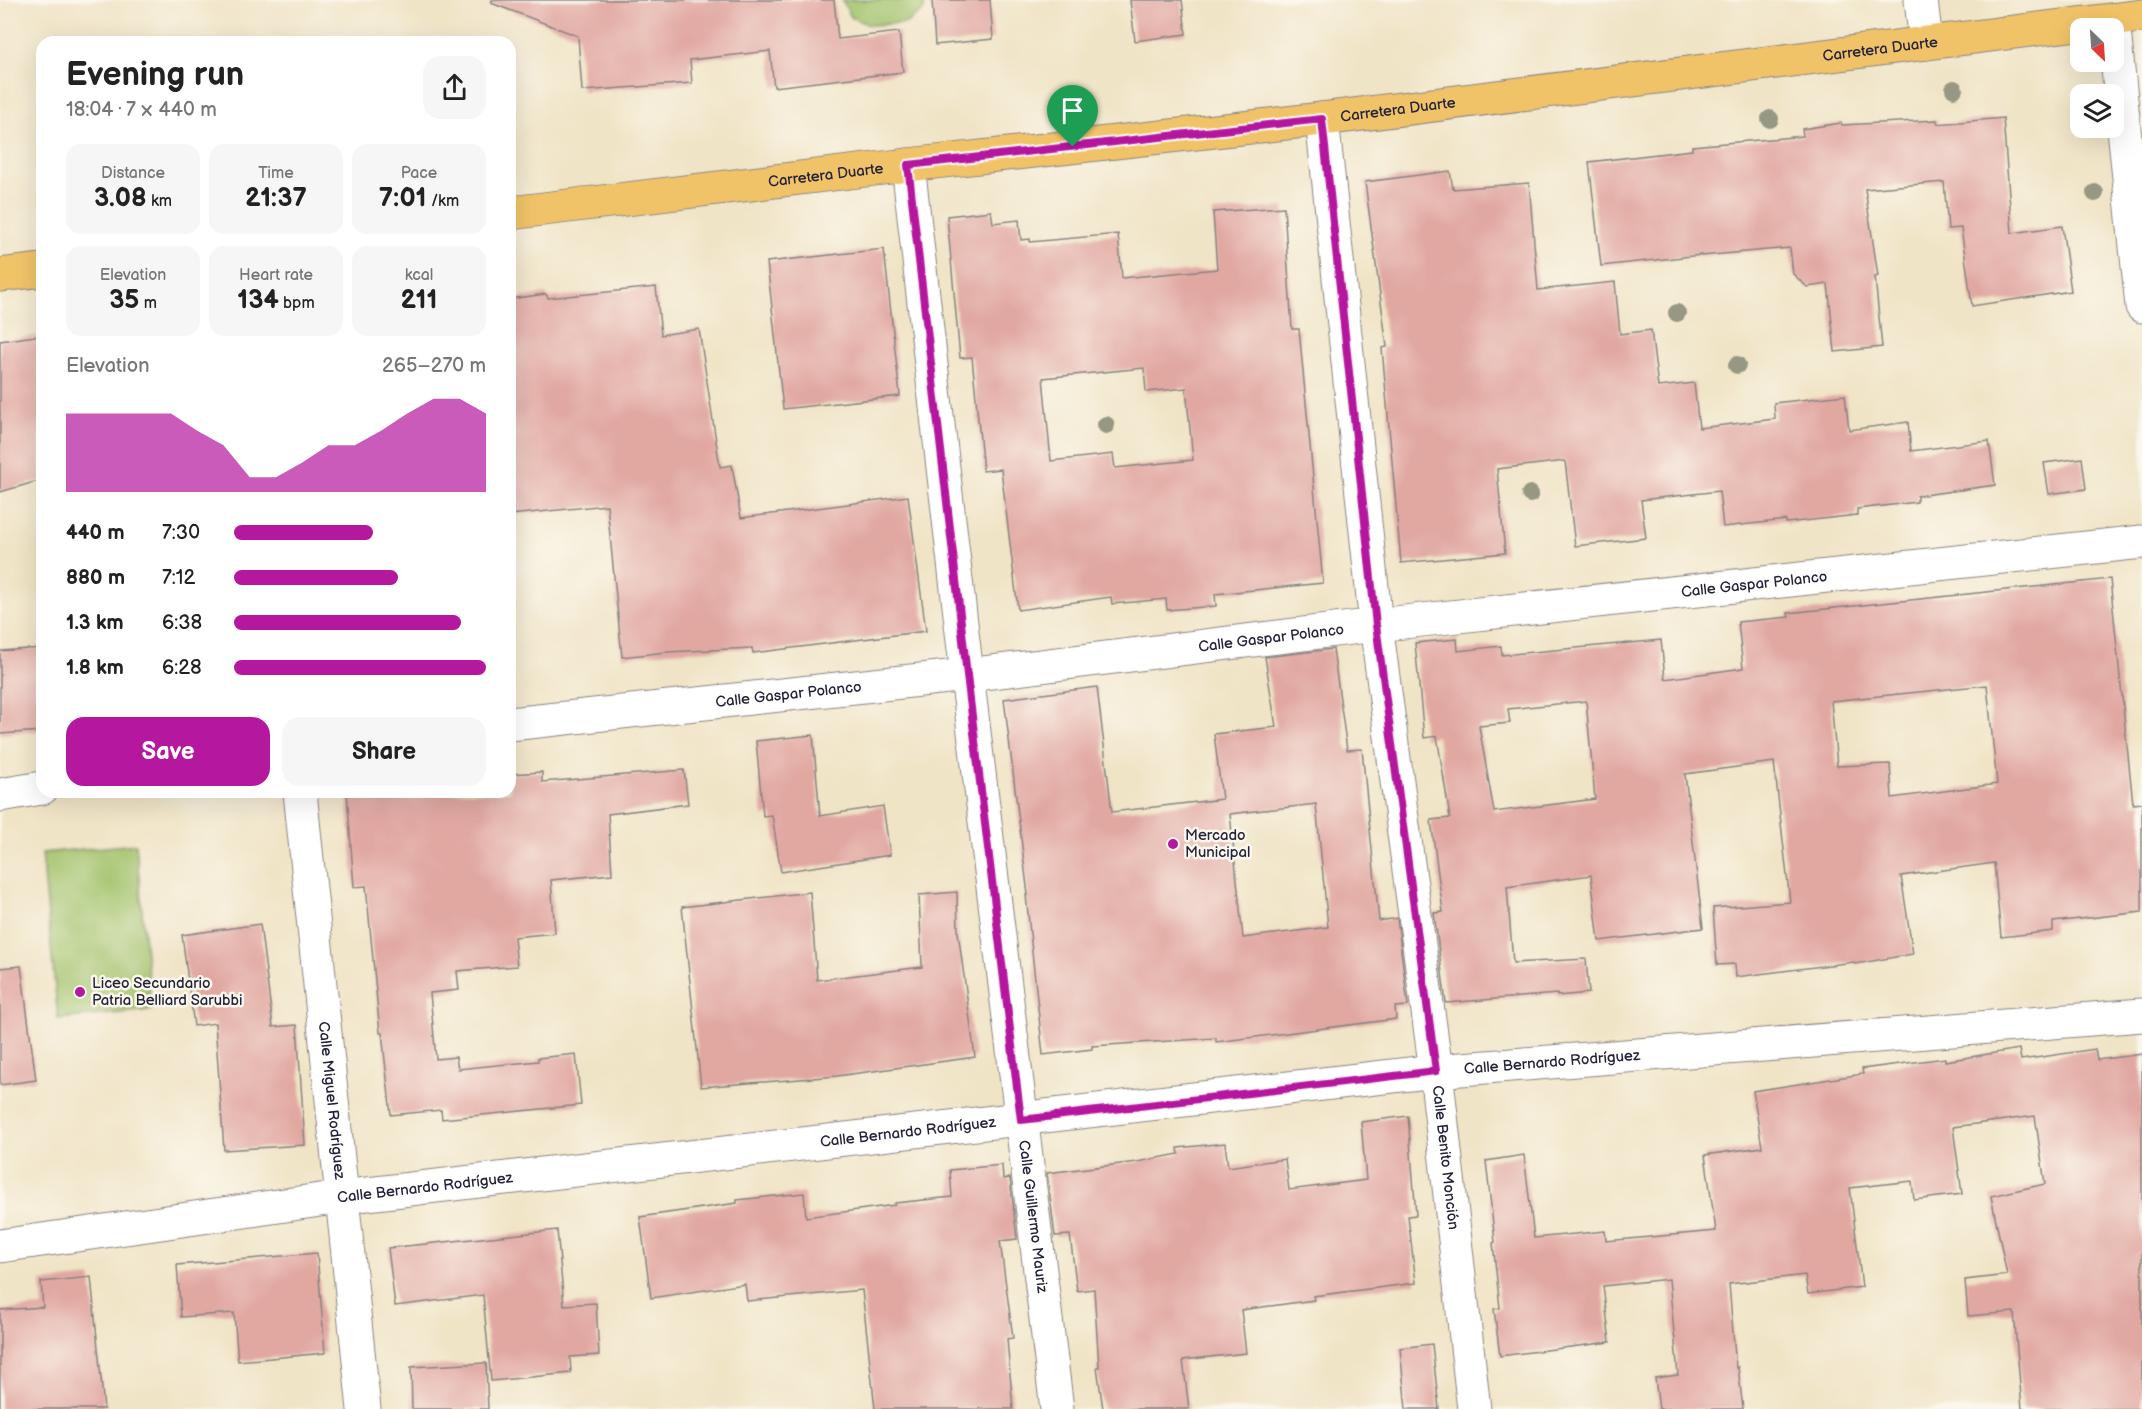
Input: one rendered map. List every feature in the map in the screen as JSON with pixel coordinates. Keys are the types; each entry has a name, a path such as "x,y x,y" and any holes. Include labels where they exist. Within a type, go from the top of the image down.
{"main road":[{"name":"Carretera Duarte","path":"516,212 908,165 1322,119 2127,18"},
{"path":"0,275 36,271"}],"street":[{"path":"1922,0 1926,43"},
{"path":"2127,18 2142,306"},
{"name":"Calle Benito Monción","path":"1322,119 1376,625 1436,1071 1474,1409"},
{"name":"Calle Guillermo Mauriz","path":"908,165 967,675 1057,1409"},
{"name":"Calle Gaspar Polanco","path":"516,723 967,675 1376,625 2142,542"},
{"path":"0,795 36,789"},
{"name":"Calle Miguel Rodríguez","path":"301,798 364,1409"},
{"name":"Calle Bernardo Rodríguez","path":"0,1246 341,1197 1436,1071 2142,1015"}],"green space":[{"path":"842,0 924,0 924,10 906,23 869,25 851,17"},
{"path":"136,844 151,1010 58,1019 42,853"}],"building":[{"path":"492,0 834,0 838,39 899,32 903,72 774,87 770,51 690,60 692,83 582,91 578,36 491,3"},
{"path":"932,0 990,0 993,39 935,45"},
{"path":"1130,0 1182,0 1186,34 1135,41"},
{"path":"2003,118 2012,233 2062,226 2071,291 1972,306 1961,228 1948,229 1944,182 1865,189 1878,276 1875,277 1882,347 1835,352 1828,284 1807,287 1793,274 1790,248 1601,266 1589,162 1692,150 1692,146 1803,136 1802,129 1841,123 1842,125 1937,120 1938,124"},
{"path":"1450,171 1453,189 1529,183 1538,290 1615,282 1620,334 1651,330 1658,387 1694,383 1699,428 1775,419 1774,403 1845,395 1849,430 1908,422 1911,451 1989,441 1995,485 1917,496 1917,502 1857,509 1857,515 1723,527 1719,491 1641,500 1646,538 1575,546 1565,461 1497,469 1505,553 1401,563 1382,348 1387,347 1365,182"},
{"path":"1284,207 1292,329 1299,329 1323,583 1215,594 1216,606 1167,610 1166,599 1112,604 1111,597 1018,610 1001,469 983,471 972,357 960,358 947,216 991,211 993,223 1019,220 1021,240 1030,239 1030,242 1118,234 1122,278 1217,269 1213,212","holes":["1144,368 1146,392 1186,388 1193,460 1115,468 1113,454 1051,461 1043,378"]},
{"path":"884,249 900,396 783,409 767,262"},
{"path":"656,287 661,335 699,329 720,467 732,465 741,518 908,496 926,631 753,653 752,648 667,652 622,657 607,505 516,514 516,298 546,294 548,298"},
{"path":"36,336 36,482 0,492 0,341"},
{"path":"2082,458 2086,489 2049,494 2044,463"},
{"path":"2110,579 2133,804 2142,803 2142,912 2053,922 2053,931 2001,937 1994,863 1901,876 1913,954 1855,964 1854,962 1736,977 1735,964 1717,965 1713,908 1790,902 1774,762 1685,774 1703,928 1599,941 1591,875 1507,887 1513,963 1586,959 1589,993 1446,1003 1434,913 1443,912 1431,820 1450,818 1437,736 1424,738 1415,643 1457,639 1458,651 1501,646 1502,655 1661,640 1665,679 1743,668 1738,622 1789,617 1788,613","holes":["1987,685 1997,784 1892,798 1890,764 1837,766 1831,701","1586,701 1595,799 1494,812 1479,726 1510,723 1508,709"]},
{"path":"36,648 36,731 0,734 0,651"},
{"path":"1333,649 1347,750 1362,749 1379,921 1397,918 1408,1006 1395,1007 1396,1019 1216,1042 1216,1038 1092,1046 1092,1049 1043,1055 1026,895 1028,895 1004,699 1097,687 1112,812 1222,799 1214,734 1276,727 1265,657","holes":["1316,804 1328,927 1243,938 1230,814"]},
{"path":"813,735 820,816 883,806 890,855 781,872 772,815 763,816 756,741"},
{"path":"684,770 688,804 608,814 612,874 551,880 555,933 514,937 517,966 457,971 459,990 430,993 436,1059 456,1057 458,1069 538,1061 538,1058 576,1054 581,1105 442,1119 441,1110 391,1115 382,1033 380,1033 366,886 354,887 347,798 516,798 516,774 542,772 542,782"},
{"path":"810,892 817,980 922,967 919,895 957,892 958,932 975,1057 837,1076 701,1087 682,907"},
{"path":"260,924 273,1027 297,1025 305,1145 224,1150 215,1023 194,1026 182,935"},
{"path":"21,966 36,1080 0,1085 0,968"},
{"path":"2019,1049 2021,1060 2095,1049 2097,1060 2142,1054 2142,1409 2022,1409 2014,1312 1968,1316 1965,1280 2007,1275 1991,1196 2045,1184 2035,1116 1953,1127 1962,1194 1914,1200 1912,1181 1850,1188 1862,1287 1808,1294 1805,1275 1729,1284 1736,1368 1738,1367 1743,1409 1659,1409 1655,1378 1678,1375 1669,1279 1603,1286 1610,1342 1500,1356 1494,1309 1500,1308 1486,1161 1524,1155 1534,1238 1605,1231 1606,1241 1716,1231 1705,1155 1762,1147 1753,1091 1863,1074 1862,1069 1945,1058 1945,1061"},
{"path":"1408,1116 1416,1215 1408,1216 1416,1283 1313,1296 1314,1300 1241,1310 1246,1353 1183,1360 1189,1409 1103,1409 1097,1367 1099,1367 1094,1289 1077,1291 1070,1235 1055,1236 1047,1173 1137,1162 1179,1154 1178,1148 1225,1143 1228,1167 1285,1159 1289,1190 1366,1180 1361,1122"},
{"path":"1002,1165 1003,1179 1010,1178 1017,1239 1000,1241 1013,1338 1007,1339 1013,1409 875,1409 862,1290 747,1301 745,1284 651,1298 640,1217 737,1203 737,1200 804,1193 806,1217 952,1197 950,1170"},
{"path":"557,1230 564,1305 596,1303 599,1355 570,1357 571,1373 491,1381 483,1295 395,1306 388,1248"},
{"path":"317,1253 325,1353 238,1361 234,1313 181,1317 177,1265"},
{"path":"91,1277 104,1409 0,1409 0,1310 43,1307 41,1282"},
{"path":"1432,1344 1439,1409 1406,1409 1400,1348"},
{"path":"486,1363 488,1409 412,1409 411,1367"}],"place":[{"name":"Mercado Municipal","path":"1173,844"},
{"name":"Liceo Secundario Patria Belliard Sarubbi","path":"80,992"}],"route":[{"path":"1322,119 1376,625 1436,1071 1021,1120 908,165 1073,147 1322,119"}]}
